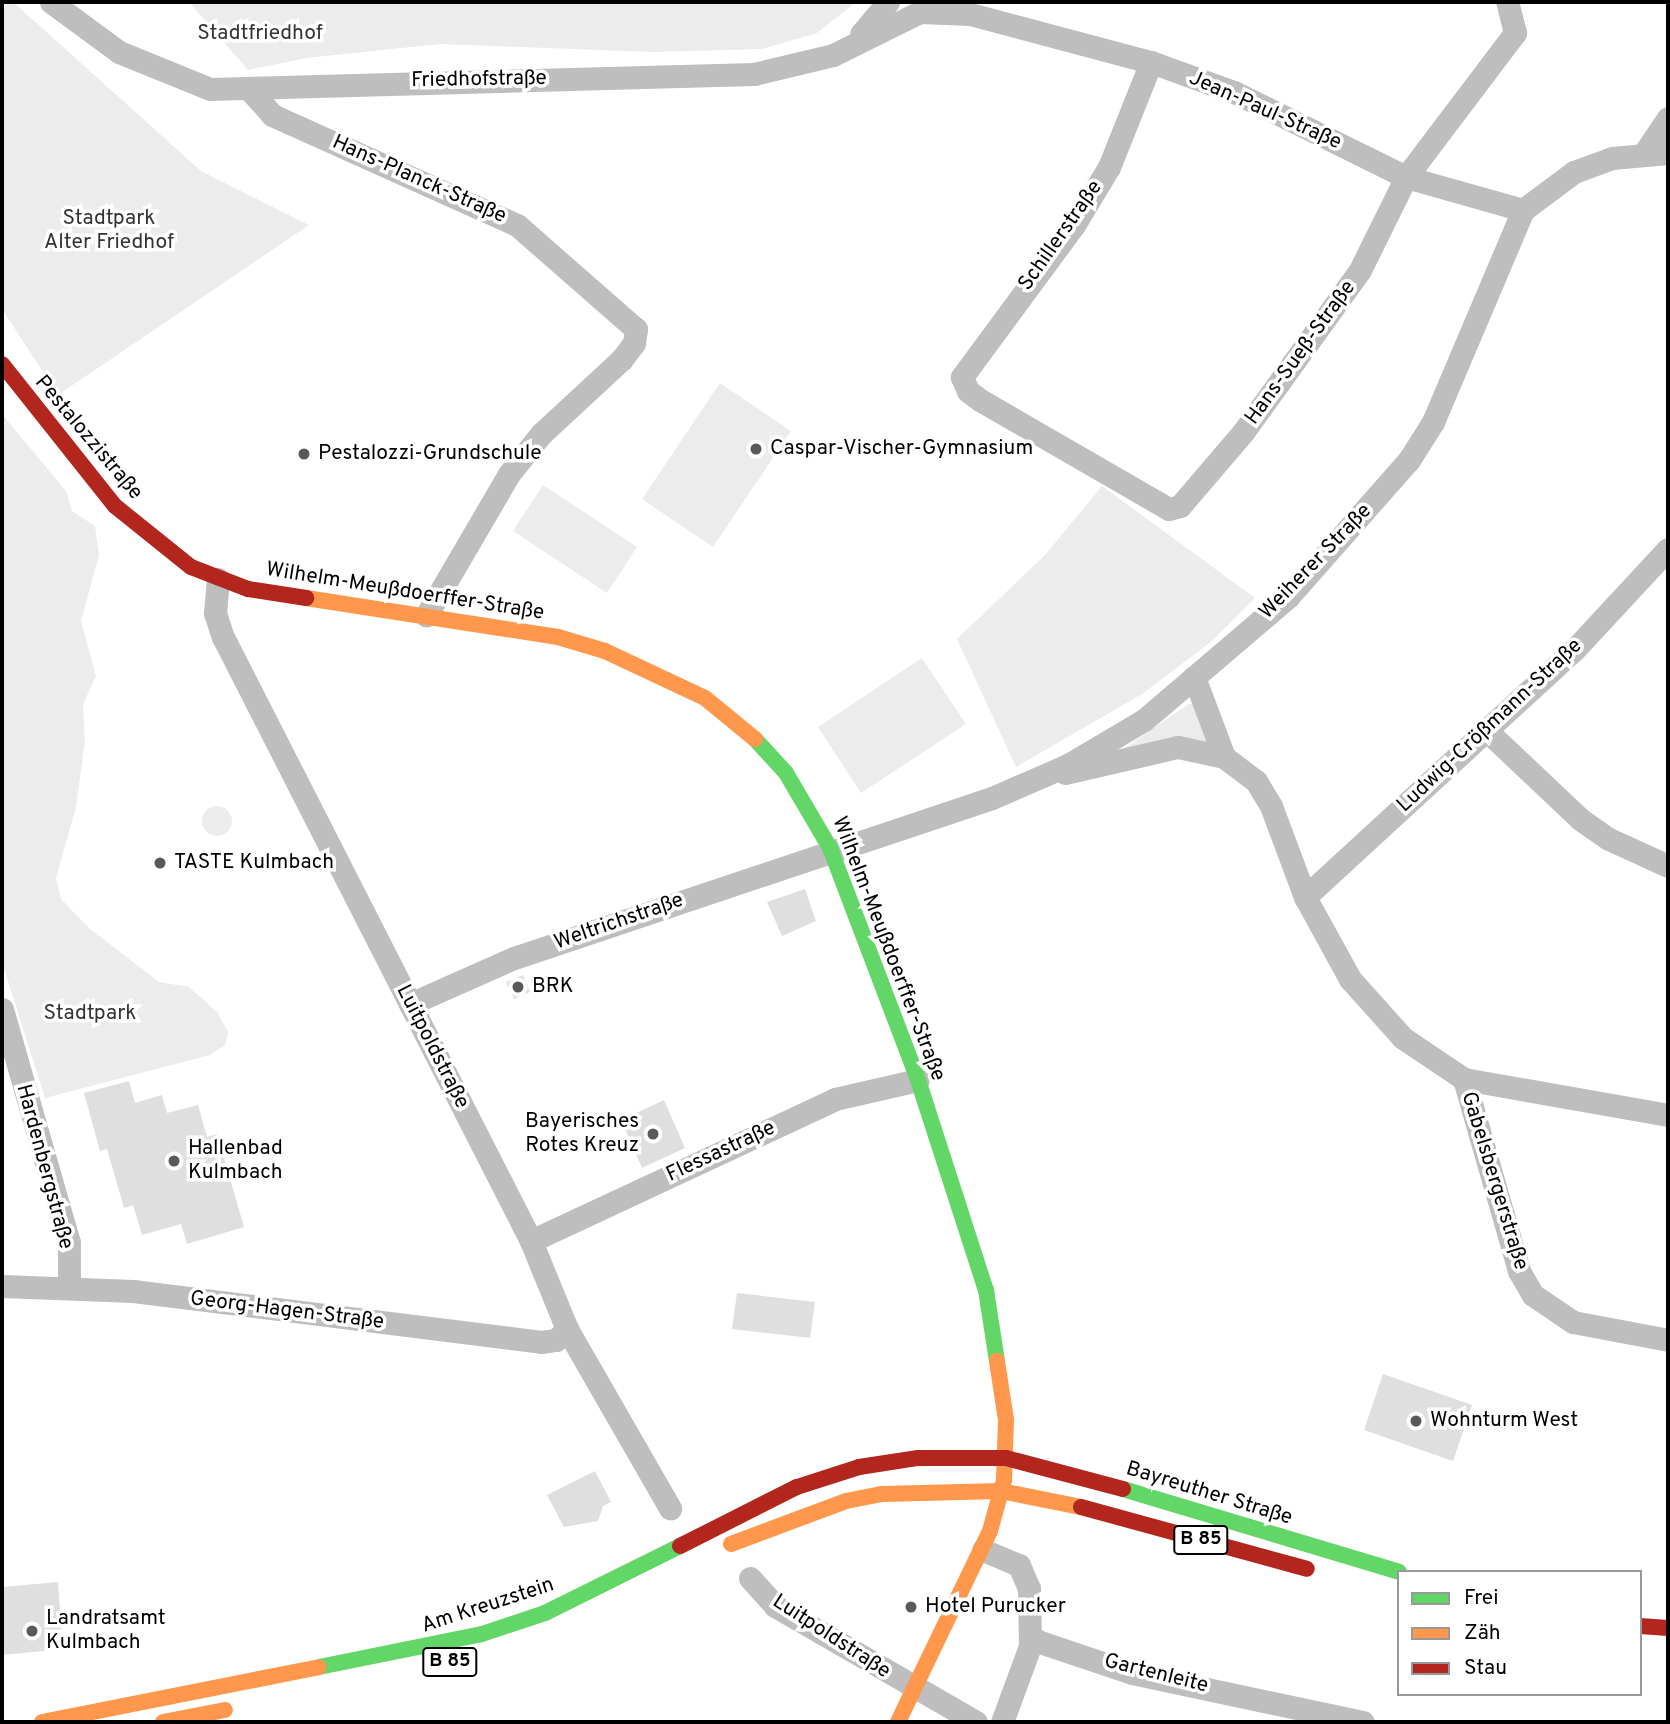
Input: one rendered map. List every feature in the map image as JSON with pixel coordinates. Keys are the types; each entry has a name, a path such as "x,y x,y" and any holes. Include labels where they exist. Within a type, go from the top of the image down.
{"main road":[{"name":"Pestalozzistraße","path":"2,364 51,433 115,506 169,552 218,579"},
{"name":"Wilhelm-Meußdoerffer-Straße","path":"218,579 272,594 558,637 651,669 705,698 751,734 786,773 830,848 918,1080 986,1290 1006,1458 1002,1491 983,1550 916,1691 898,1722"},
{"name":"Am Kreuzstein","path":"42,1722 482,1634 545,1613 827,1476 919,1458 1006,1458"},
{"name":"Bayreuther Straße","path":"1006,1458 1180,1504 1397,1571"},
{"name":"Bayreuther Straße","path":"1002,1491 1054,1500 1325,1574"},
{"name":"B 85","path":"712,1554 751,1534 846,1501 883,1494 1002,1491"},
{"path":"1642,1626 1668,1628"},
{"path":"163,1722 248,1705"}],"street":[{"name":"Friedhofstraße","path":"51,2 129,57 210,89 754,74 796,67 847,48 919,7"},
{"path":"847,48 888,2"},
{"name":"Hans-Sueß-Straße","path":"1170,509 1180,506 1208,476 1317,335 1360,270 1406,177 1515,33 1507,2"},
{"name":"Jean-Paul-Straße","path":"919,7 1009,20 1151,62 1234,92 1406,177 1523,210"},
{"name":"Schillerstraße","path":"1151,62 1109,167 1074,225 969,362 962,377 968,391 980,400 1170,509"},
{"name":"Hans-Planck-Straße","path":"248,88 272,115 517,225 629,319 636,329 634,344 541,433 509,474 426,616"},
{"path":"1645,152 1668,118"},
{"path":"1523,210 1574,172 1645,152 1668,153"},
{"name":"Weiherer Straße","path":"830,848 942,818 1042,776 1144,720 1289,596 1409,460 1433,422 1523,210"},
{"name":"Ludwig-Crößmann-Straße","path":"1305,897 1574,650 1668,549"},
{"name":"Luitpoldstraße","path":"218,579 215,613 223,637 531,1241 567,1329 670,1508"},
{"path":"1194,677 1224,757"},
{"path":"1486,730 1580,819 1609,839 1668,866"},
{"name":"Gabelsbergerstraße","path":"1042,776 1178,747 1224,757 1256,781 1271,806 1305,897 1331,947 1375,1010 1424,1054 1464,1079 1519,1271 1533,1295 1573,1322 1668,1340"},
{"name":"Weltrichstraße","path":"410,1004 514,958 830,848"},
{"name":"Hardenbergstraße","path":"2,1009 69,1242 69,1285"},
{"path":"1464,1079 1668,1115"},
{"name":"Flessastraße","path":"531,1241 835,1099 918,1080"},
{"name":"Georg-Hagen-Straße","path":"2,1286 69,1285 541,1342 556,1340 567,1329"},
{"path":"983,1550 1019,1565 1028,1588 1030,1646 1002,1722"},
{"name":"Luitpoldstraße","path":"750,1578 775,1606 916,1691 976,1722"},
{"name":"Gartenleite","path":"1030,1646 1037,1641 1132,1673 1168,1678 1363,1722"}],"green space":[{"name":"Stadtpark Alter Friedhof","path":"2,2 13,2 201,171 309,225 58,395 2,309"},
{"name":"Stadtfriedhof","path":"189,2 856,2 817,33 762,49 651,52 440,44 306,58 248,70"},
{"path":"720,383 791,431 713,547 642,499"},
{"name":"Stadtpark","path":"2,414 66,491 72,511 95,526 99,555 81,621 96,676 83,704 85,741 76,807 56,878 61,899 89,928 159,982 189,987 217,1012 228,1032 225,1045 210,1055 45,1098 2,962"},
{"path":"543,485 637,547 607,593 513,531"},
{"path":"1102,486 1255,598 1212,641 1142,694 1016,767 957,639 1045,555"},
{"path":"922,658 966,724 861,793 818,727"},
{"path":"1189,704 1195,704 1212,742 1116,754"},
{"path":"217,806 228,810 232,821 228,832 217,836 206,832 202,821 206,810"}],"building":[{"path":"805,889 816,921 782,936 767,902"},
{"name":"BRK","path":"523,975 530,992 514,999 506,982"},
{"name":"Hallenbad Kulmbach","path":"129,1081 135,1103 162,1095 167,1113 198,1105 207,1137 217,1134 244,1227 187,1244 181,1224 142,1235 133,1205 124,1208 107,1149 100,1151 84,1093"},
{"name":"Bayerisches Rotes Kreuz","path":"664,1100 685,1148 642,1168 621,1120"},
{"path":"737,1293 815,1302 810,1338 732,1329"},
{"name":"Wohnturm West","path":"1383,1374 1472,1405 1453,1461 1364,1430"},
{"path":"595,1471 611,1502 603,1506 598,1521 564,1527 547,1495"},
{"name":"Landratsamt Kulmbach","path":"58,1582 63,1649 2,1655 2,1587"}],"traffic: fast":[{"path":"755,739 786,773 830,848 918,1080 986,1290 997,1361"},
{"path":"1123,1489 1397,1571"},
{"path":"319,1667 482,1634 545,1613 680,1546"}],"traffic: slow":[{"path":"306,598 558,637 605,651 705,698 755,739"},
{"path":"898,1722 990,1531 1004,1480 1006,1420 997,1361"},
{"path":"731,1544 846,1501 882,1494 1001,1491 1081,1507"},
{"path":"42,1722 319,1667"},
{"path":"163,1722 225,1710"}],"traffic: jam":[{"path":"2,364 115,506 191,567 248,589 306,598"},
{"path":"680,1546 797,1487 859,1467 918,1458 1006,1458 1123,1489"},
{"path":"1081,1507 1307,1569"},
{"path":"1642,1626 1668,1628"}],"place":[{"name":"Caspar-Vischer-Gymnasium","path":"756,449"},
{"name":"Pestalozzi-Grundschule","path":"304,454"},
{"name":"TASTE Kulmbach","path":"160,863"},
{"name":"BRK","path":"518,987"},
{"name":"Bayerisches Rotes Kreuz","path":"653,1134"},
{"name":"Hallenbad Kulmbach","path":"174,1161"},
{"name":"Wohnturm West","path":"1416,1421"},
{"name":"Hotel Purucker","path":"911,1607"},
{"name":"Landratsamt Kulmbach","path":"32,1631"}]}
